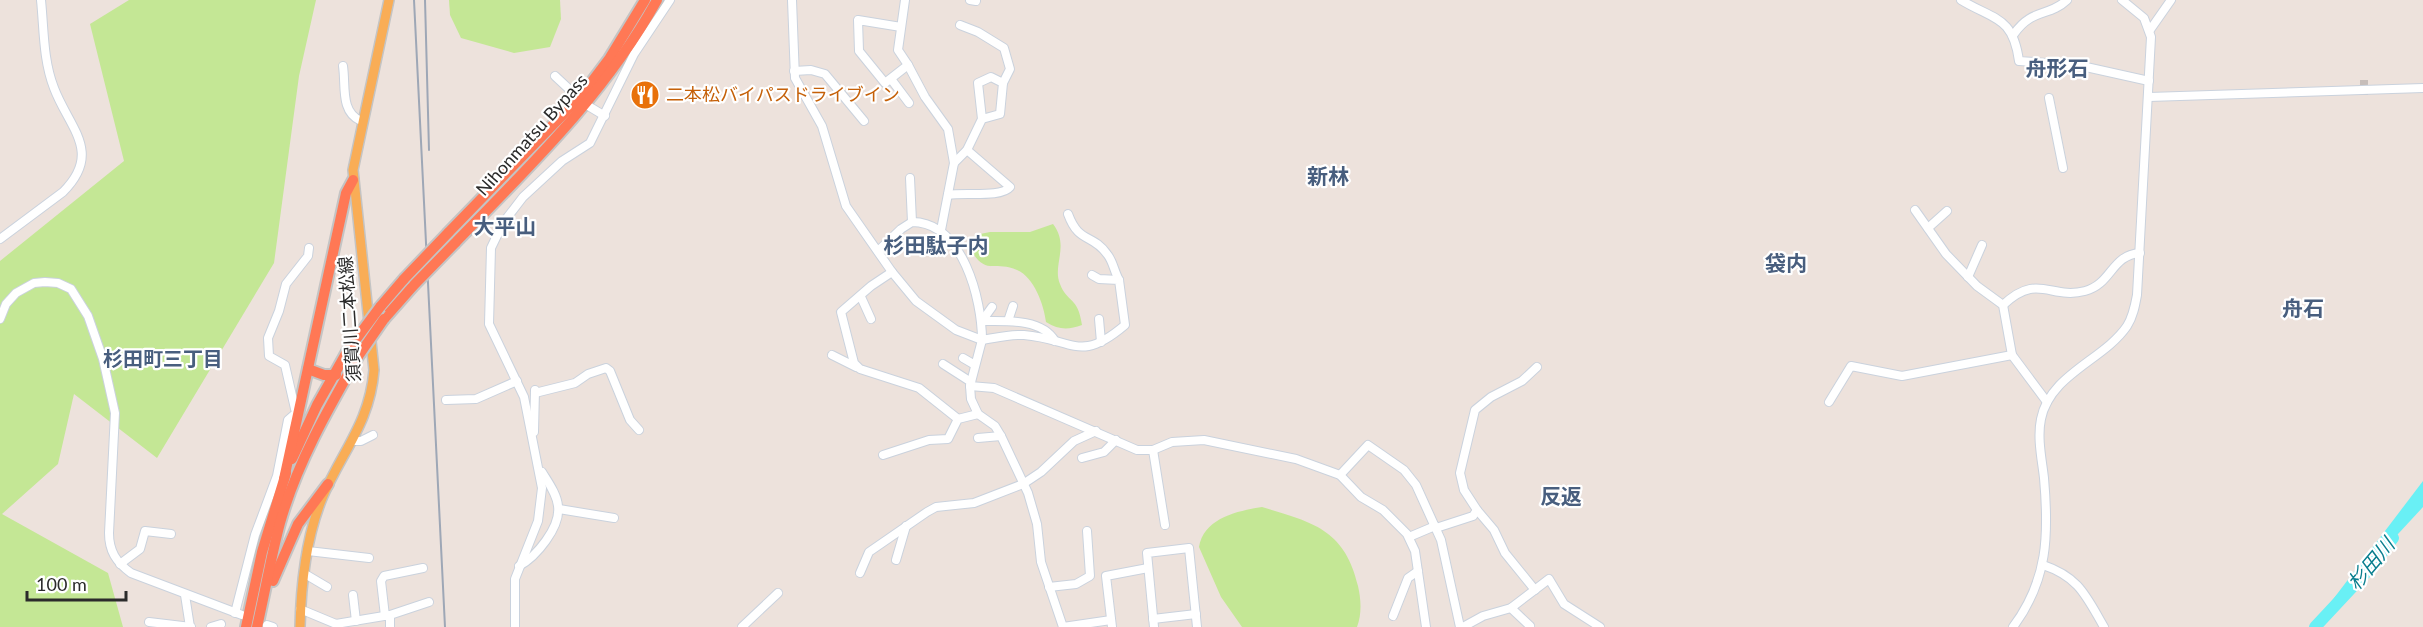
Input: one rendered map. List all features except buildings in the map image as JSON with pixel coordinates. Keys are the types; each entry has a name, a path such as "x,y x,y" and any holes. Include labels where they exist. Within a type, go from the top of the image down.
{"highway":[{"name":"Nihonmatsu Bypass","path":"581,102 645,0"},
{"name":"Nihonmatsu Bypass","path":"246,627 284,479 333,374 348,350 380,307 409,282 581,102 657,0"},
{"path":"284,479 296,413 308,369 346,193 353,180"},
{"name":"Nihonmatsu Bypass","path":"264,600 281,521 310,442 346,377 409,282"},
{"path":"308,369 324,375 333,374 346,377"},
{"path":"266,626 264,600 298,524 328,484"}],"main road":[{"name":"須賀川二本松線","path":"300,627 300,609 311,531 328,484 353,441 370,401 374,370 360,222 353,180 361,121 389,0"}],"street":[{"path":"0,239 72,184 82,163 81,142 53,87 47,62 41,0"},
{"path":"515,627 515,579 538,521 543,501 540,470 524,397 489,324 491,248 503,223 523,197 562,161 590,143 634,54 670,0"},
{"path":"792,0 794,71 801,92 825,133 846,206 892,272 916,301 944,322 972,338 982,340 1023,335 1080,348 1101,342 1125,325 1119,280 1108,254 1100,246 1076,232 1068,214"},
{"path":"905,0 898,50 925,97 948,129 954,163 941,230"},
{"path":"1961,0 1994,15 2014,34 2019,61 2077,65 2150,81"},
{"path":"2014,34 2029,17 2059,6 2067,0"},
{"path":"2013,627 2043,565 2047,524 2040,436 2041,418 2047,402 2062,384 2128,325 2138,293 2150,81 2150,30 2144,18 2122,0"},
{"path":"2150,30 2171,0"},
{"path":"901,27 858,20 859,51 885,83 908,65"},
{"path":"960,25 978,32 1004,48 1010,69 1003,83 1000,114 982,119"},
{"path":"343,66 346,108 353,118 361,121"},
{"path":"794,71 811,70 825,74 864,121"},
{"path":"555,76 581,102 605,116"},
{"path":"954,163 967,150 982,119 978,83 991,77 1003,83"},
{"path":"891,79 909,103"},
{"path":"2149,97 2423,88"},
{"path":"2049,99 2063,168"},
{"path":"948,195 983,192 994,195 1005,192 1010,187 967,150"},
{"path":"910,178 912,222"},
{"path":"1915,210 1946,254 1968,278 2003,305 2013,355 2047,402"},
{"path":"1928,228 1947,211"},
{"path":"878,251 901,229 912,222 941,230 961,255 982,321 982,340 971,384 971,399 978,414 995,426 1001,436 1034,510 1041,562 1063,627 1111,624 1106,576 1148,568"},
{"path":"1968,278 1982,245"},
{"path":"0,319 6,304 16,293 34,284 58,283 71,289 88,315 103,359 115,412 109,533 111,550 120,564 131,573 238,614 255,536 277,476 288,420 296,413 285,365 272,359 266,348 286,284 308,256 309,248"},
{"path":"2003,305 2026,288 2072,292 2090,289 2106,278 2121,258 2140,253"},
{"path":"856,367 842,312 861,297 870,286 892,272"},
{"path":"1092,275 1099,279 1119,280"},
{"path":"861,297 871,319"},
{"path":"1008,321 1013,306"},
{"path":"982,321 992,307"},
{"path":"1099,319 1101,342"},
{"path":"982,321 1031,324 1052,336 1055,341"},
{"path":"832,355 856,367 919,388 958,419"},
{"path":"1829,402 1851,366 1902,376 2013,355"},
{"path":"963,358 975,365"},
{"path":"943,364 971,384 994,388 1047,413 1096,431 1132,449 1153,450 1162,444 1203,440 1296,459 1340,475 1361,497 1383,510 1409,537 1418,571 1426,627"},
{"path":"1535,590 1505,553 1494,530 1464,490 1460,473 1475,410 1491,397 1522,381 1536,367"},
{"path":"533,436 536,390 566,386 588,374 606,368 610,371 630,420 639,430"},
{"path":"446,400 477,399 517,381"},
{"path":"883,454 929,440 948,439 958,419 978,414"},
{"path":"860,573 869,552 936,507 974,503 1023,484 1041,472 1074,441 1096,431"},
{"path":"353,441 361,441 373,435"},
{"path":"978,438 1001,436"},
{"path":"1082,458 1104,452 1116,440"},
{"path":"1340,475 1368,445 1404,470 1416,485 1436,527 1462,627 1483,616 1511,608 1549,579 1564,604 1600,627"},
{"path":"1153,450 1165,525"},
{"path":"519,566 532,559 540,550 559,509 552,488 540,470"},
{"path":"559,509 614,519"},
{"path":"1409,537 1473,516 1477,510"},
{"path":"896,560 906,526"},
{"path":"120,564 140,549 145,531 171,534"},
{"path":"1049,587 1084,582 1090,576 1088,531"},
{"path":"1196,614 1153,623 1147,553 1189,548 1196,614 1197,627"},
{"path":"308,550 369,558"},
{"path":"2043,565 2071,578 2081,588 2104,627"},
{"path":"390,627 381,581 384,576 423,568"},
{"path":"1393,616 1408,578 1418,571"},
{"path":"305,574 327,587"},
{"path":"742,627 778,593"},
{"path":"149,622 190,627 185,595"},
{"path":"353,595 356,621"},
{"path":"300,609 328,623 388,616 429,602"},
{"path":"1511,608 1530,626"},
{"path":"211,627 221,624"}],"green space":[{"path":"129,0 316,0 299,76 274,263 157,458 74,394 58,464 2,514 108,573 123,627 0,627 0,261 124,161 90,24"},
{"path":"449,0 560,0 561,19 550,47 514,53 461,38 450,15"},
{"path":"1053,224 1058,232 1061,248 1058,270 1060,284 1078,309 1082,325 1072,328 1059,328 1046,322 1037,292 1023,274 1009,267 986,265 975,257 970,248 975,235 990,232 1030,232"},
{"path":"1262,507 1296,518 1324,531 1345,552 1359,591 1360,612 1357,627 1242,627 1221,597 1199,547 1207,529 1215,523 1232,514"}],"water":[{"path":"2423,481 2423,507 2312,627"}],"waterway":[{"name":"杉田川","path":"2315,627 2372,566 2393,538"}],"tunnel":[{"path":"2364,80 2364,95"}],"railway":[{"path":"414,0 445,627"},
{"path":"425,0 429,150"}],"place":[{"name":"二本松バイパスドライブイン","path":"645,95"}],"district":[{"name":"舟形石","path":"2057,69"},
{"name":"新林","path":"1328,177"},
{"name":"大平山","path":"505,227"},
{"name":"杉田駄子内","path":"936,246"},
{"name":"袋内","path":"1786,264"},
{"name":"舟石","path":"2303,309"},
{"name":"杉田町三丁目","path":"163,359"},
{"name":"反返","path":"1561,497"}]}
